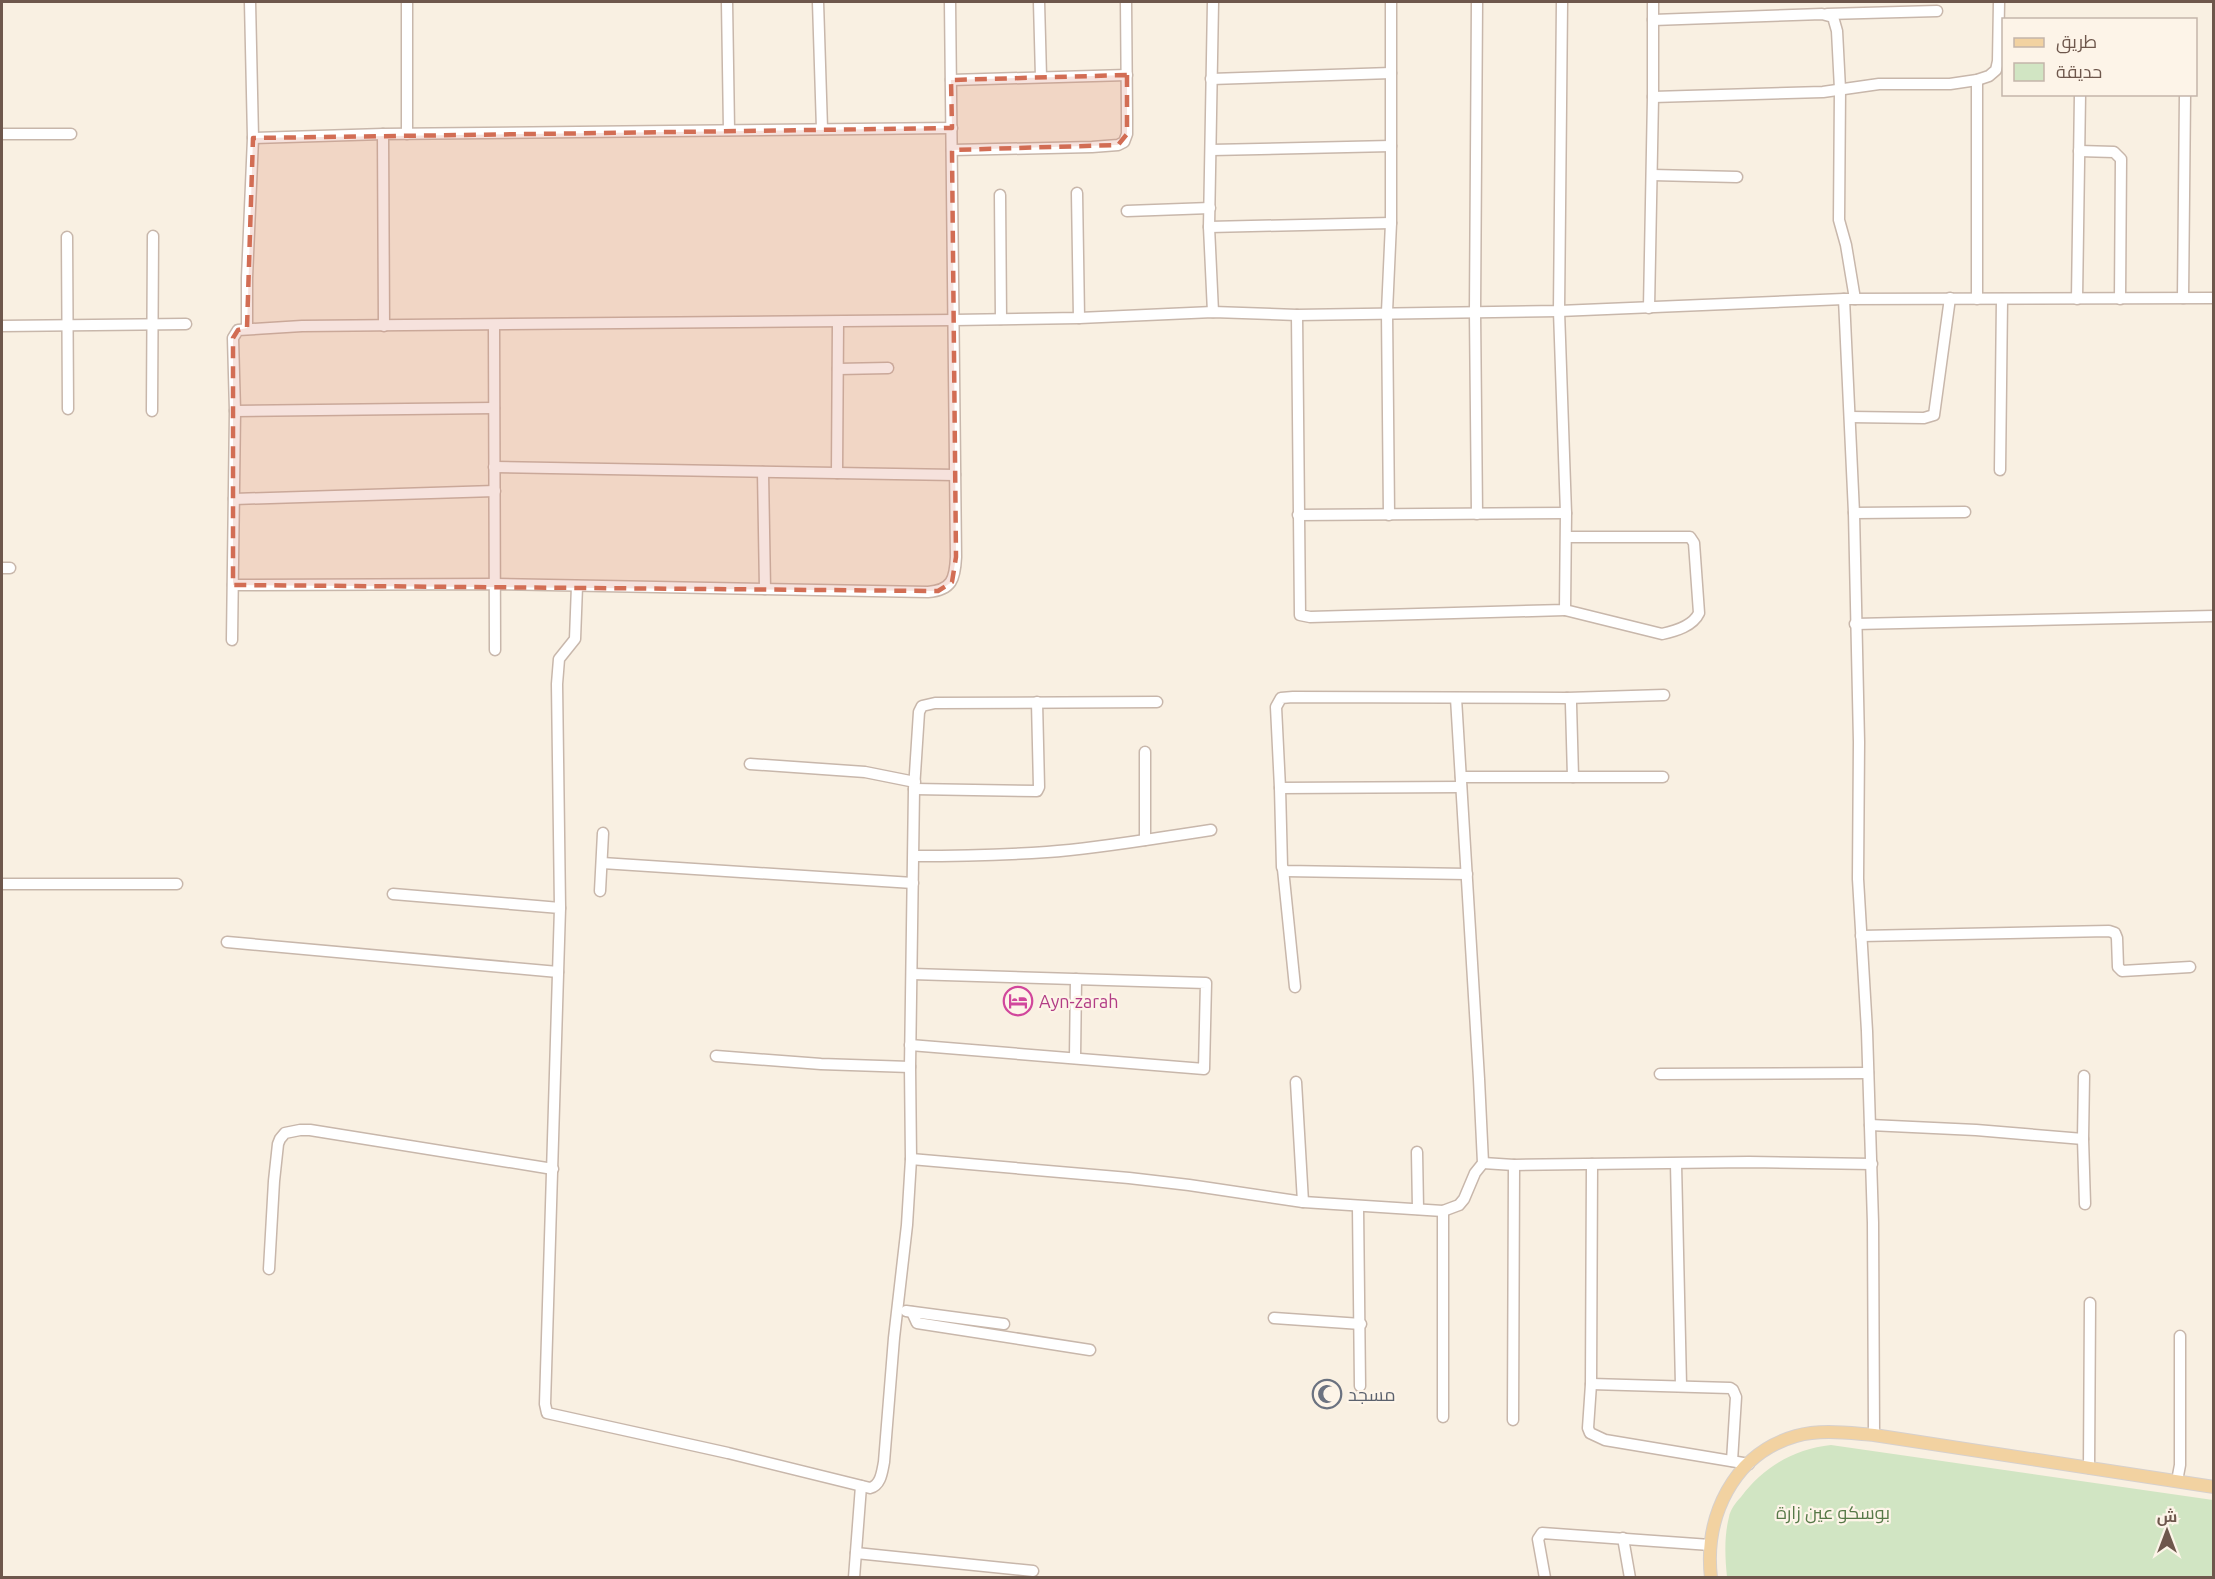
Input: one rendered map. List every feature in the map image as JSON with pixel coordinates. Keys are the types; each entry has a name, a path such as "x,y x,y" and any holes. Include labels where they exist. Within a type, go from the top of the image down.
{"main road":[{"path":"1711,1578 1709,1560 1714,1519 1727,1489 1749,1464 1774,1446 1796,1436 1843,1432 1874,1435 2214,1487"}],"street":[{"path":"247,328 253,138 250,2"},
{"path":"407,2 407,134"},
{"path":"727,2 729,130"},
{"path":"818,2 822,129"},
{"path":"233,585 495,584 927,592 946,588 952,582 955,572 950,2"},
{"path":"1039,2 1041,77"},
{"path":"952,150 1092,147 1118,145 1124,142 1127,135 1126,2"},
{"path":"1212,2 1209,227 1213,312"},
{"path":"1389,514 1387,312 1391,223 1391,2"},
{"path":"1477,2 1475,312 1477,514"},
{"path":"1562,2 1559,311 1566,513 1565,610"},
{"path":"1650,308 1653,2"},
{"path":"1653,97 1823,92 1879,84 1950,84 1977,80 1989,76 1996,70 2000,2"},
{"path":"1653,20 1937,11"},
{"path":"1826,14 1833,17 1836,22 1840,89 1839,220 1846,245 1849,299 1859,742 1858,856 1872,1164 1874,1435"},
{"path":"1211,79 1391,73"},
{"path":"951,80 1127,75"},
{"path":"1977,80 1977,299"},
{"path":"2077,299 2080,96"},
{"path":"2183,298 2185,96"},
{"path":"253,138 383,134 952,128"},
{"path":"2,134 71,134"},
{"path":"383,134 384,326"},
{"path":"1211,150 1391,146"},
{"path":"2079,151 2114,152 2121,159 2120,299"},
{"path":"1652,175 1737,177"},
{"path":"1077,193 1079,318"},
{"path":"1000,195 1000,319"},
{"path":"1127,210 1210,208"},
{"path":"1209,227 1391,223"},
{"path":"152,411 153,236"},
{"path":"67,237 68,409"},
{"path":"1850,417 1924,418 1934,415 1950,298"},
{"path":"232,640 234,334 238,330 247,328 1079,318 1213,312 1297,315 1559,311 1849,299 2214,298"},
{"path":"2000,470 2002,299"},
{"path":"1297,315 1298,611 1300,615 1304,617 1565,610 1662,634 1674,631 1696,619 1699,613 1694,543 1690,537 1566,537"},
{"path":"837,473 838,321"},
{"path":"2,326 186,324"},
{"path":"494,326 495,650"},
{"path":"838,369 888,368"},
{"path":"235,411 494,408"},
{"path":"494,467 955,475"},
{"path":"763,472 765,589"},
{"path":"234,499 495,491"},
{"path":"1854,513 1965,512"},
{"path":"1298,515 1566,513"},
{"path":"577,586 575,639 561,655 558,675 560,908 544,1404 547,1413 728,1453 861,1486 875,1486 882,1474 907,1225 910,1159 914,785 919,712 922,706 935,703 1157,702"},
{"path":"1855,624 2214,616"},
{"path":"1295,987 1283,869 1276,707 1281,698 1566,698 1664,695"},
{"path":"910,1159 1129,1178 1302,1202 1358,1207 1443,1211 1459,1205 1475,1173 1483,1163 1456,698"},
{"path":"1566,698 1571,701 1573,777"},
{"path":"750,764 865,772 914,785 1037,791 1037,702"},
{"path":"1145,752 1145,840"},
{"path":"1280,788 1573,777 1663,777"},
{"path":"914,856 1048,852 1210,830"},
{"path":"600,891 603,833"},
{"path":"602,863 913,883"},
{"path":"1283,869 1294,873 1467,874"},
{"path":"2,884 177,884"},
{"path":"393,894 560,908"},
{"path":"1861,936 2109,931 2115,933 2117,938 2118,967 2122,971 2190,967"},
{"path":"227,942 558,972"},
{"path":"910,1045 1204,1069 1206,983 912,974"},
{"path":"1075,1058 1076,979"},
{"path":"716,1056 821,1064 910,1067"},
{"path":"1660,1074 1868,1073"},
{"path":"2084,1076 2085,1204"},
{"path":"1296,1082 1302,1202"},
{"path":"1870,1125 1976,1130 2083,1139"},
{"path":"269,1269 278,1144 280,1139 292,1131 310,1130 387,1141 553,1169"},
{"path":"1417,1152 1419,1209"},
{"path":"1483,1163 1514,1165 1872,1164"},
{"path":"1592,1164 1588,1428 1590,1433 1596,1438 1749,1464"},
{"path":"1676,1164 1681,1385"},
{"path":"1513,1420 1514,1165"},
{"path":"1358,1207 1360,1386"},
{"path":"1443,1211 1443,1417"},
{"path":"2089,1468 2090,1303"},
{"path":"897,1310 1004,1324"},
{"path":"912,1312 917,1323 1090,1350"},
{"path":"1274,1318 1361,1324"},
{"path":"2177,1481 2180,1465 2180,1336"},
{"path":"1590,1384 1730,1388 1736,1397 1732,1461"},
{"path":"854,1578 861,1486"},
{"path":"1545,1578 1538,1539 1542,1533 1710,1545"},
{"path":"1623,1538 1630,1578"},
{"path":"856,1553 1033,1571"}],"highlighted area":[{"path":"1127,75 1127,134 1118,145 952,150 956,557 952,582 938,591 233,585 233,338 238,330 247,328 253,138 952,128 951,80"}],"green space":[{"name":"بوسكو عين زارة","path":"1831,1445 2213,1500 2213,1577 1727,1577 1726,1532 1730,1514 1737,1501 1759,1477 1780,1461 1804,1451"}],"place":[{"name":"Ayn-zarah","path":"1018,1001"},
{"name":"مسجد","path":"1327,1394"}]}
